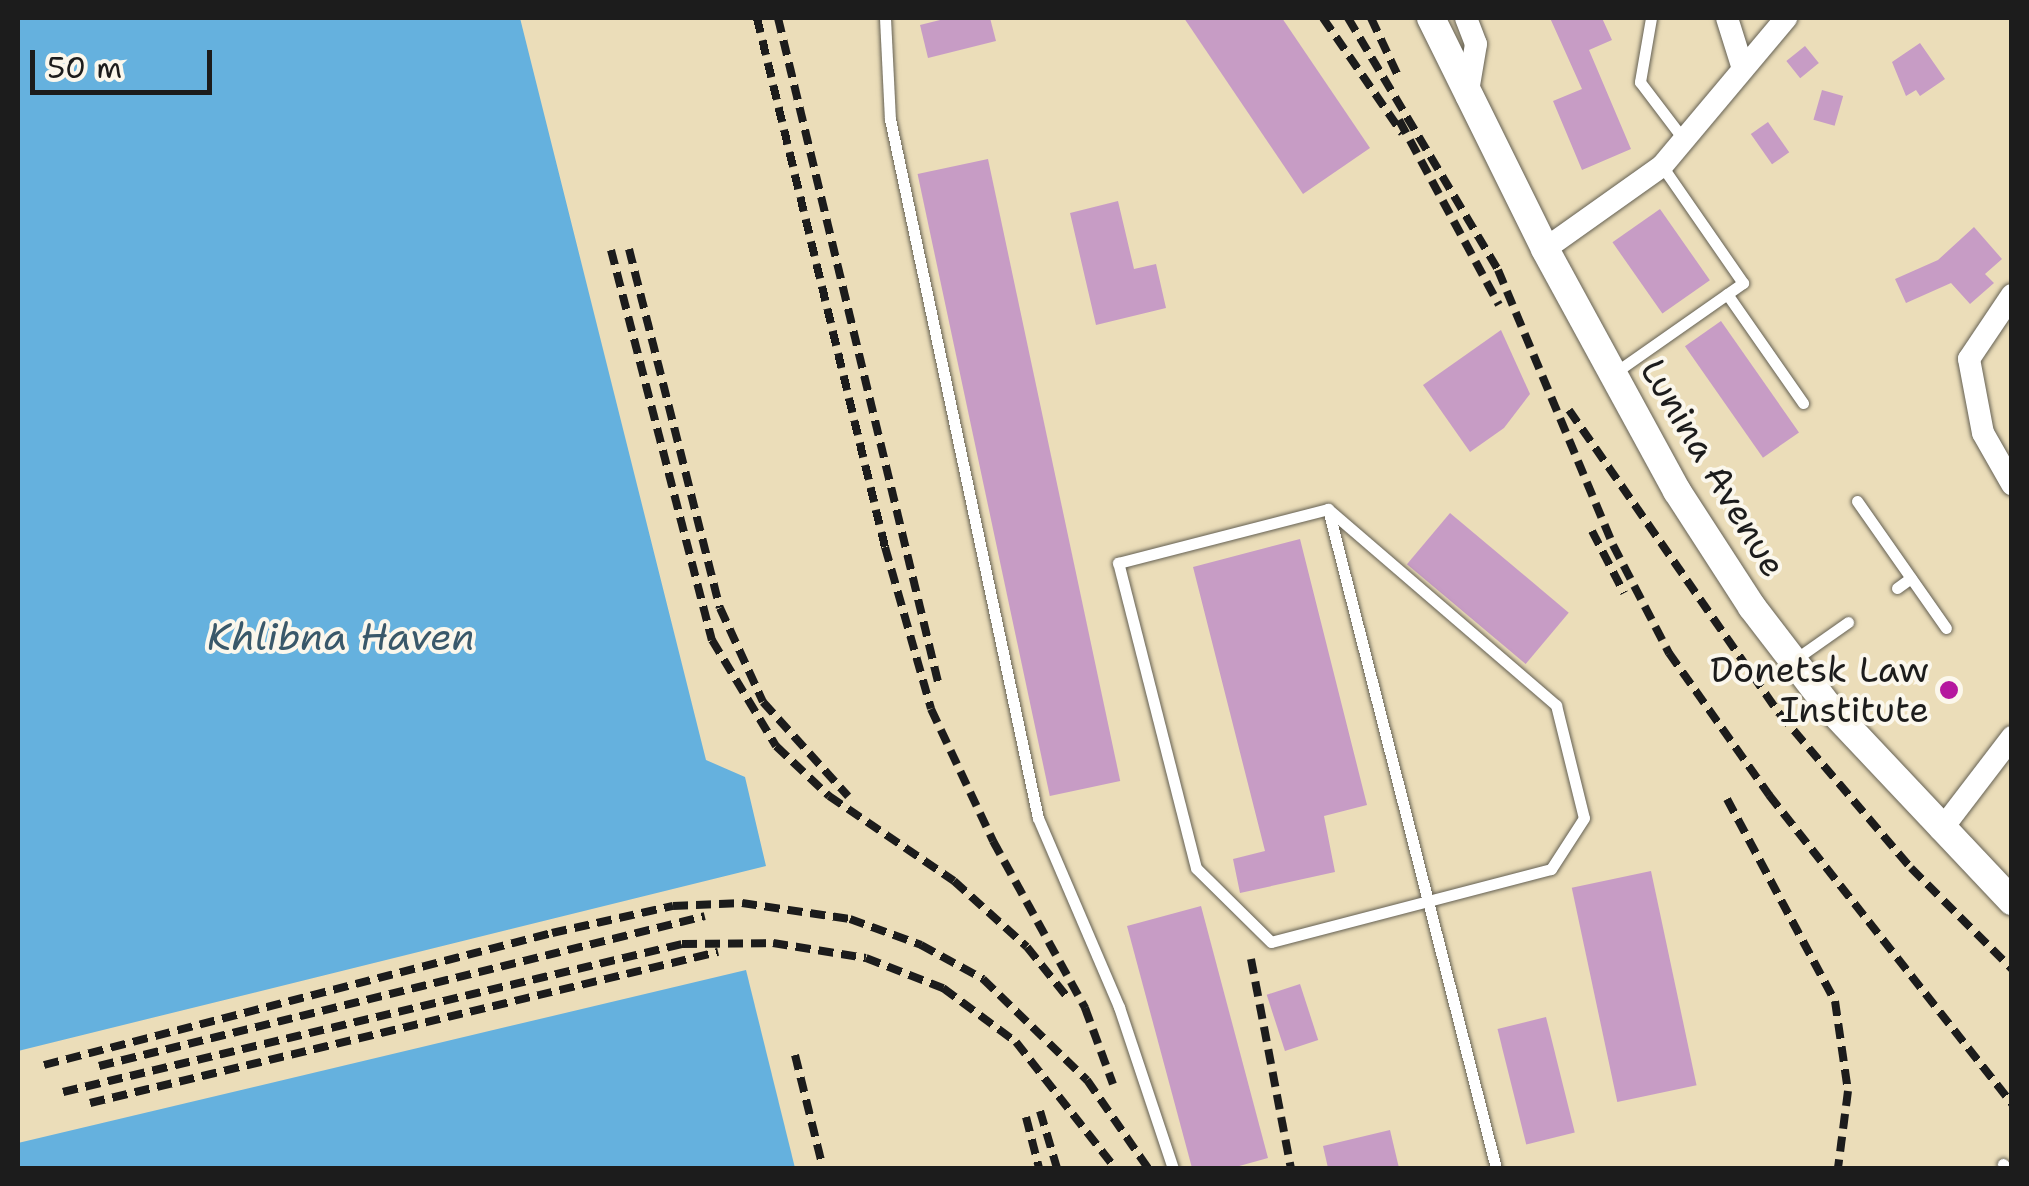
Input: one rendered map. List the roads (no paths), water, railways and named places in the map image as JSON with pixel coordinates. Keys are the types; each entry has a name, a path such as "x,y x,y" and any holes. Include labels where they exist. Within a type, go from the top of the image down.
{"street":[{"name":"Lunina Avenue","path":"1432,18 1467,98 1544,249 1677,490 1793,661 1941,830 2012,900"},
{"path":"1466,18 1476,44 1467,98"},
{"path":"1728,18 1743,69"},
{"path":"1544,249 1662,166 1786,18"},
{"path":"2012,295 1968,359 1984,434 2012,484"},
{"path":"1941,830 2012,737"}],"lane":[{"path":"885,18 890,119 1038,818 1119,1007 1173,1168"},
{"path":"1651,18 1640,82 1684,140"},
{"path":"1613,374 1744,283 1662,166"},
{"path":"1727,294 1803,403"},
{"path":"1858,500 1946,628"},
{"path":"1328,509 1556,705 1584,818 1551,870 1271,942 1196,868 1118,563 1328,509"},
{"path":"1328,509 1496,1168"},
{"path":"1898,588 1911,578"},
{"path":"1793,661 1848,622"}],"water":[{"name":"Khlibna Haven","path":"18,18 520,18 706,760 745,777 766,866 18,1051"},
{"path":"746,970 795,1168 18,1168 18,1143"}],"railway":[{"path":"757,18 885,547 931,709 993,841 1085,1008 1113,1084"},
{"path":"778,18 938,682"},
{"path":"1323,18 1402,133"},
{"path":"1348,18 1498,270 1613,545 1669,653 1769,795 2012,1104"},
{"path":"1371,18 1398,76"},
{"path":"1399,120 1499,305"},
{"path":"629,249 720,608 763,702 848,796"},
{"path":"611,250 712,640 776,746 829,796 954,881 1027,947 1068,998"},
{"path":"1569,410 1779,713 1911,868 2012,969"},
{"path":"1592,531 1624,593"},
{"path":"1727,799 1835,1001 1848,1091 1838,1168"},
{"path":"44,1065 552,933 673,906 742,903 850,919 921,945 983,979 1087,1080 1148,1168"},
{"path":"99,1066 705,916"},
{"path":"63,1092 682,944 773,943 866,958 943,988 1016,1042 1115,1168"},
{"path":"90,1103 718,952"},
{"path":"1251,959 1291,1168"},
{"path":"795,1055 823,1168"},
{"path":"1040,1111 1057,1168"},
{"path":"1026,1117 1039,1168"}],"place":[{"name":"Donetsk Law Institute","path":"1949,690"}]}
